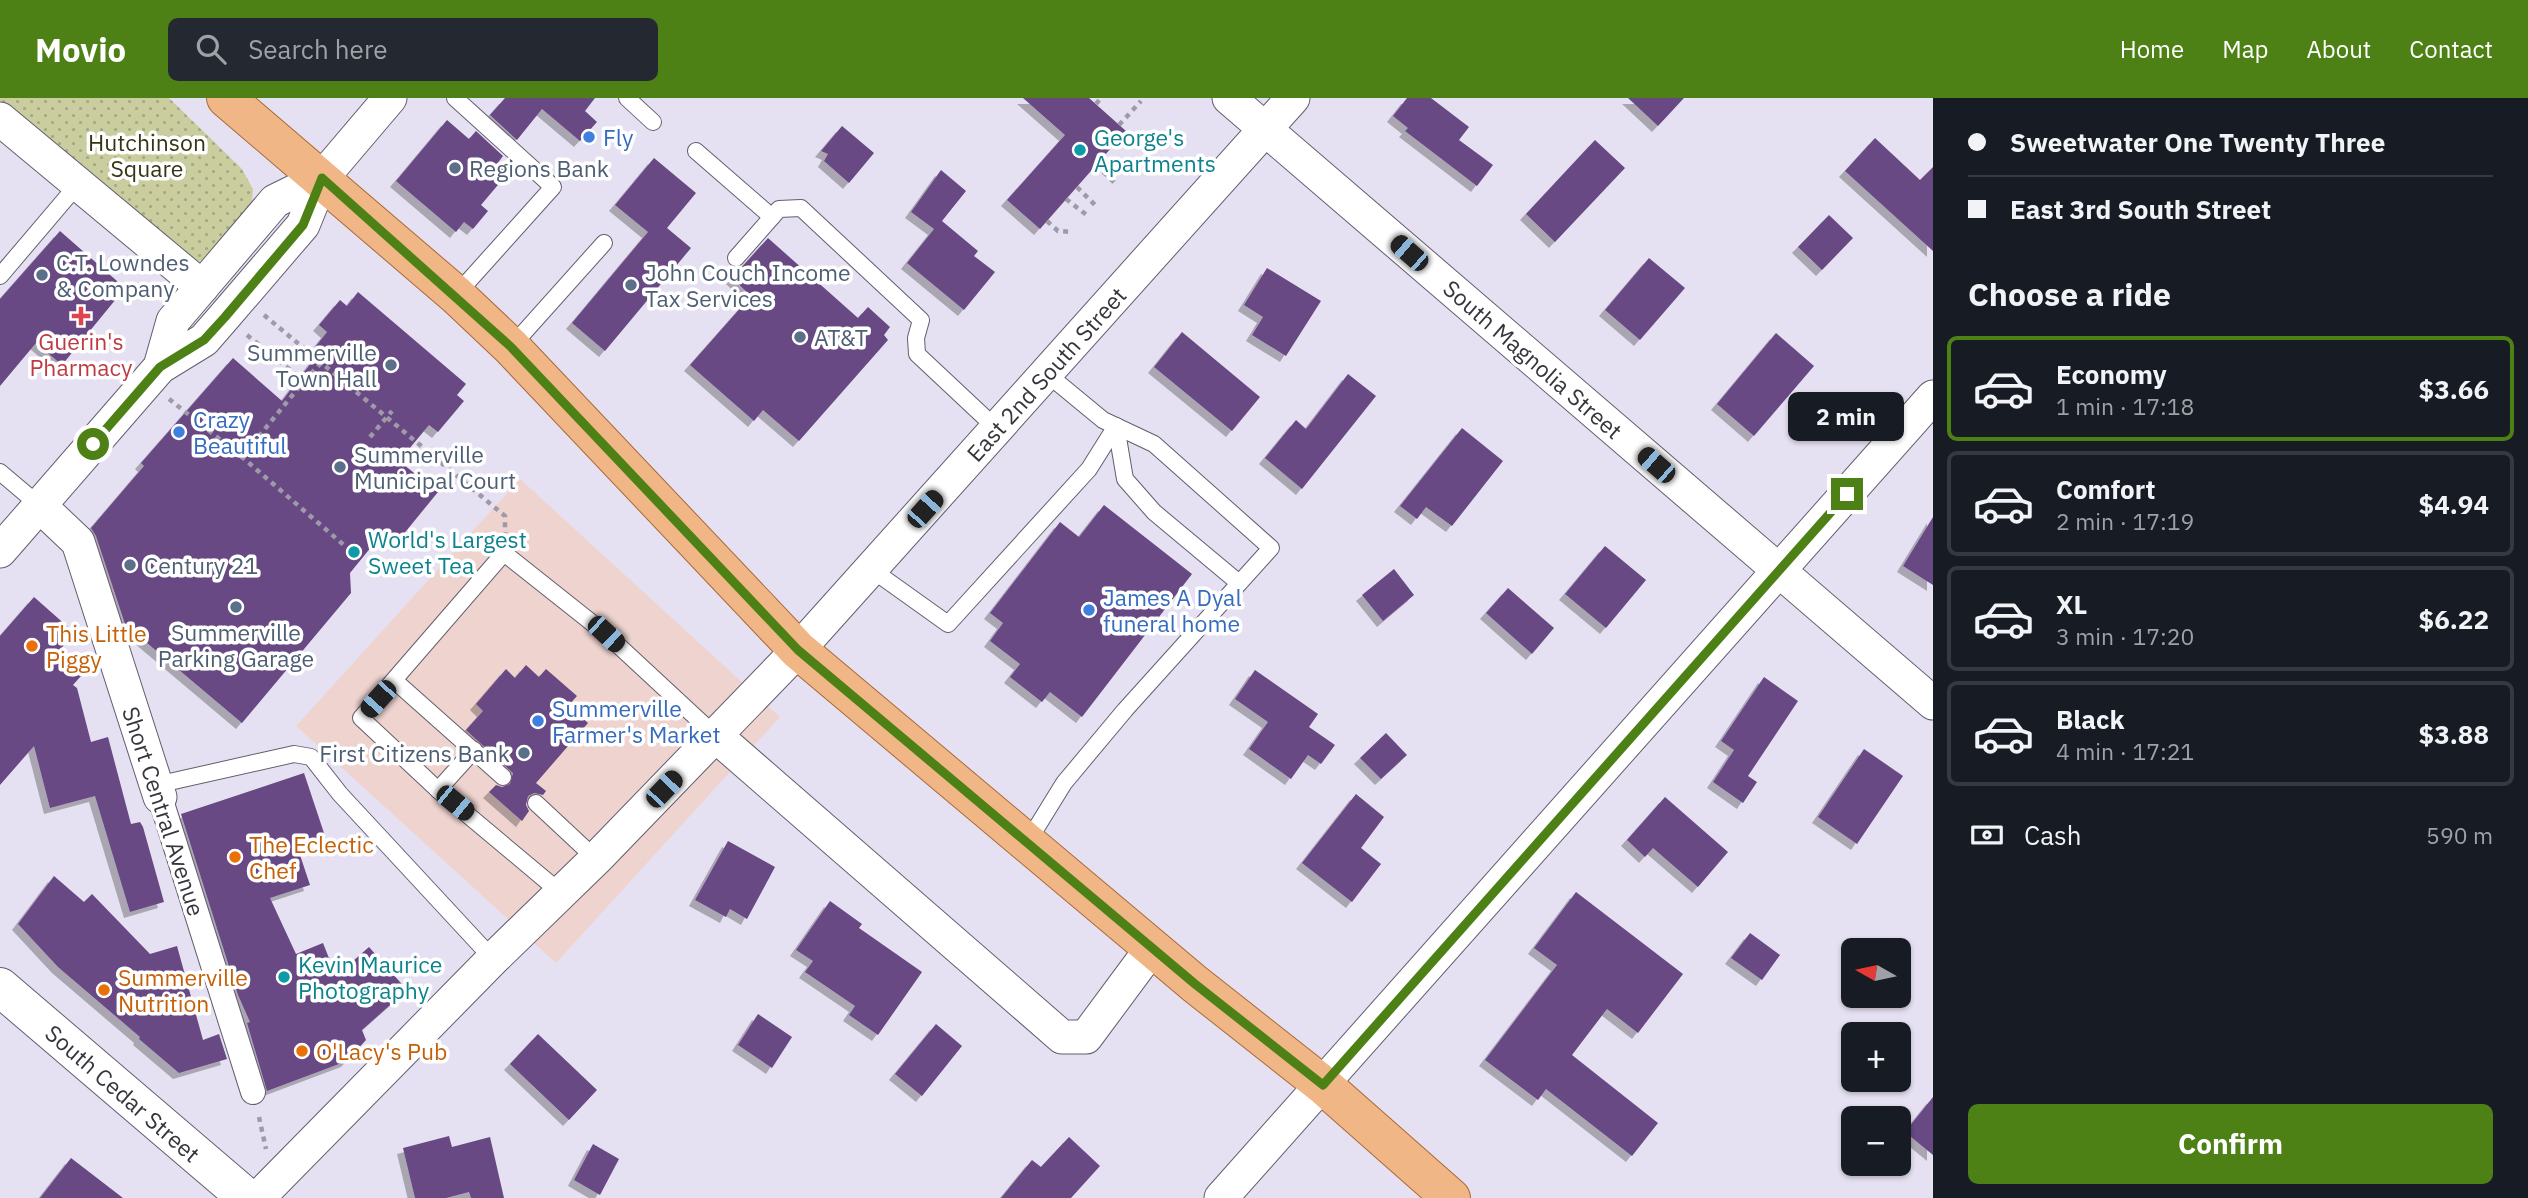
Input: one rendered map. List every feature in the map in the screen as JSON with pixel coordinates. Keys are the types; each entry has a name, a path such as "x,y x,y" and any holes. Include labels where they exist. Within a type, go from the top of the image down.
{"main road":[{"path":"226,98 456,295 511,347 798,650 1152,948 1323,1085 1451,1198"}],"street":[{"path":"0,551 154,375 204,340 233,307 303,225 322,178 390,98"},
{"name":"South Magnolia Street","path":"1229,98 1933,703"},
{"name":"East 2nd South Street","path":"259,1192 596,859 798,650 1293,98"},
{"path":"0,119 202,287"},
{"path":"154,375 173,321 275,201 322,178"},
{"path":"1221,1198 1933,397"},
{"name":"Short Central Avenue","path":"39,505 78,542 253,1092"},
{"path":"716,736 1062,1037 1086,1037 1152,948"},
{"name":"South Cedar Street","path":"0,987 259,1192"}],"lane":[{"path":"455,98 553,187 456,295"},
{"path":"627,98 653,122"},
{"path":"696,151 772,217"},
{"path":"0,276 79,183"},
{"path":"736,258 779,209 801,208 921,320 916,338 917,355 997,429"},
{"path":"511,347 604,243"},
{"path":"1027,843 1064,783 1125,710 1271,548 1154,444 1103,420 1046,373"},
{"path":"871,569 948,624 1088,469 1116,426"},
{"path":"1116,426 1125,478 1154,512 1239,583"},
{"path":"0,472 39,505"},
{"path":"561,893 438,790 361,718 504,553 606,634 716,736"},
{"path":"395,681 503,777"},
{"path":"438,790 474,750"},
{"path":"158,791 294,754 311,757 340,794 493,960"},
{"path":"536,803 596,859"}],"path":[{"path":"1096,104 1101,98"},
{"path":"1119,125 1141,101"},
{"path":"1096,165 1117,185"},
{"path":"1077,187 1096,206"},
{"path":"1066,199 1088,216"},
{"path":"1047,221 1058,230 1073,232"},
{"path":"233,307 322,362 505,516 504,553"},
{"path":"233,307 304,381"},
{"path":"242,457 322,362"},
{"path":"154,375 242,457 345,546"},
{"path":"370,437 392,411"},
{"path":"253,1092 259,1192"}],"shaded area":[{"name":"Summerville Farmer's Market","path":"520,479 780,717 556,963 296,726"}],"green space":[{"name":"Hutchinson Square","path":"0,98 169,98 242,169 253,189 252,202 209,257 198,262 0,111"}],"building":[{"path":"505,98 595,98 585,111 597,122 580,141 542,109 517,140 490,115"},
{"name":"George's Apartments","path":"1023,98 1089,98 1126,131 1040,229 1007,200 1065,135"},
{"path":"1407,98 1431,98 1469,127 1459,140 1493,165 1477,186 1405,131 1408,128 1393,116"},
{"path":"1628,98 1684,98 1658,126"},
{"name":"Regions Bank","path":"447,120 469,139 476,131 503,156 497,164 508,173 481,205 488,211 473,229 464,222 456,232 396,181"},
{"path":"842,126 874,153 849,183 824,161 828,154 821,151"},
{"path":"1875,138 1920,180 1933,167 1933,251 1845,171"},
{"path":"1595,140 1625,168 1555,242 1526,214"},
{"name":"John Couch Income Tax Services","path":"654,158 696,193 667,228 691,248 605,351 572,323 648,232 615,205"},
{"path":"941,170 966,191 942,221 978,251 974,256 995,272 964,310 907,263 934,229 911,212"},
{"path":"1829,215 1853,238 1822,270 1798,247"},
{"path":"60,231 125,288 62,365 36,343 0,386 0,299"},
{"name":"AT&T","path":"768,238 858,318 868,307 890,327 884,335 888,340 799,441 763,410 754,421 690,365 751,296 732,278"},
{"path":"1649,258 1685,288 1640,340 1605,310"},
{"path":"1267,268 1321,301 1286,356 1252,335 1263,317 1244,305"},
{"path":"358,292 466,384 457,395 464,401 438,432 429,425 399,461 438,492 398,541 385,530 350,573 351,593 242,723 134,632 127,630 91,528 144,466 141,463 233,358 282,401 321,350 316,346 327,332 319,325 340,300 347,306"},
{"path":"1182,332 1260,397 1232,431 1154,367"},
{"path":"1776,333 1814,366 1754,436 1717,404"},
{"path":"1348,374 1376,396 1302,489 1265,458 1296,420 1306,429"},
{"path":"1462,428 1503,461 1452,526 1426,507 1417,519 1400,506"},
{"path":"1104,505 1192,574 1082,717 1050,692 1042,702 1010,677 1020,664 990,641 1003,623 990,613 1060,522 1079,537"},
{"path":"1933,517 1933,585 1903,566"},
{"path":"1605,546 1646,580 1606,628 1565,594"},
{"path":"1394,569 1414,595 1383,621 1362,595"},
{"path":"1508,588 1554,628 1532,654 1486,613"},
{"path":"34,597 68,627 59,637 66,643 56,654 81,676 73,685 77,688 91,742 108,737 131,824 140,822 143,827 164,902 130,912 95,796 50,808 34,746 0,785 0,636"},
{"name":"First Citizens Bank","path":"526,665 539,677 546,669 577,696 568,706 588,723 536,783 546,791 543,795 534,793 528,796 526,805 529,811 522,821 489,792 496,785 502,787 510,784 513,773 466,730 483,711 476,704 506,669 515,678"},
{"path":"1255,670 1318,714 1309,727 1335,745 1321,764 1308,755 1291,779 1249,749 1268,722 1235,699"},
{"path":"1764,677 1798,701 1748,776 1757,782 1743,803 1713,782 1734,750 1721,741"},
{"path":"1386,733 1407,755 1381,779 1360,758"},
{"path":"1864,749 1903,776 1857,844 1818,817"},
{"path":"304,773 325,836 297,846 310,885 270,898 296,954 323,943 336,976 369,947 407,990 362,1030 366,1040 347,1061 267,1091 247,1023 250,1022 238,995 181,814"},
{"path":"1356,794 1384,817 1361,848 1381,864 1352,902 1302,863"},
{"path":"1665,797 1728,852 1698,887 1653,848 1645,857 1627,840"},
{"path":"728,841 775,867 747,919 730,909 726,917 695,900"},
{"path":"54,876 84,902 92,894 150,954 177,946 203,1040 219,1034 227,1059 179,1073 58,967 18,924"},
{"path":"1576,892 1683,974 1638,1033 1607,1009 1572,1055 1658,1123 1632,1156 1546,1089 1538,1100 1485,1060 1557,965 1534,948"},
{"path":"830,901 862,924 859,928 922,972 878,1035 849,1015 855,1006 805,972 813,961 796,950"},
{"path":"1750,933 1780,955 1762,980 1731,958"},
{"path":"758,1014 792,1037 772,1068 738,1045"},
{"path":"936,1024 962,1046 922,1096 895,1074"},
{"path":"538,1034 597,1090 569,1120 510,1064"},
{"path":"1933,1097 1933,1155 1911,1137 1911,1124"},
{"path":"449,1136 452,1147 490,1137 504,1198 471,1198 469,1192 446,1198 415,1198 403,1148"},
{"path":"1069,1137 1100,1166 1071,1198 1001,1198 1032,1160 1041,1167"},
{"path":"593,1144 619,1159 600,1195 574,1180"},
{"path":"71,1158 123,1198 40,1198"}],"place":[{"name":"Fly","path":"589,137"},
{"name":"George's Apartments","path":"1080,150"},
{"name":"Regions Bank","path":"455,168"},
{"name":"C.T. Lowndes & Company","path":"42,275"},
{"name":"John Couch Income Tax Services","path":"631,285"},
{"name":"Guerin's Pharmacy","path":"81,316"},
{"name":"AT&T","path":"800,337"},
{"name":"Summerville Town Hall","path":"391,365"},
{"name":"Crazy Beautiful","path":"179,432"},
{"name":"Summerville Municipal Court","path":"340,467"},
{"name":"World's Largest Sweet Tea","path":"354,552"},
{"name":"Century 21","path":"130,565"},
{"name":"Summerville Parking Garage","path":"236,607"},
{"name":"James A Dyal funeral home","path":"1089,610"},
{"name":"This Little Piggy","path":"32,646"},
{"name":"Summerville Farmer's Market","path":"538,721"},
{"name":"First Citizens Bank","path":"524,753"},
{"name":"The Eclectic Chef","path":"235,857"},
{"name":"Kevin Maurice Photography","path":"284,977"},
{"name":"Summerville Nutrition","path":"104,990"},
{"name":"O'Lacy's Pub","path":"302,1051"}],"route":[{"path":"93,444 160,367 204,340 225,317 303,225 322,178 456,295 511,347 798,650 1195,984 1323,1085 1847,494"}]}
